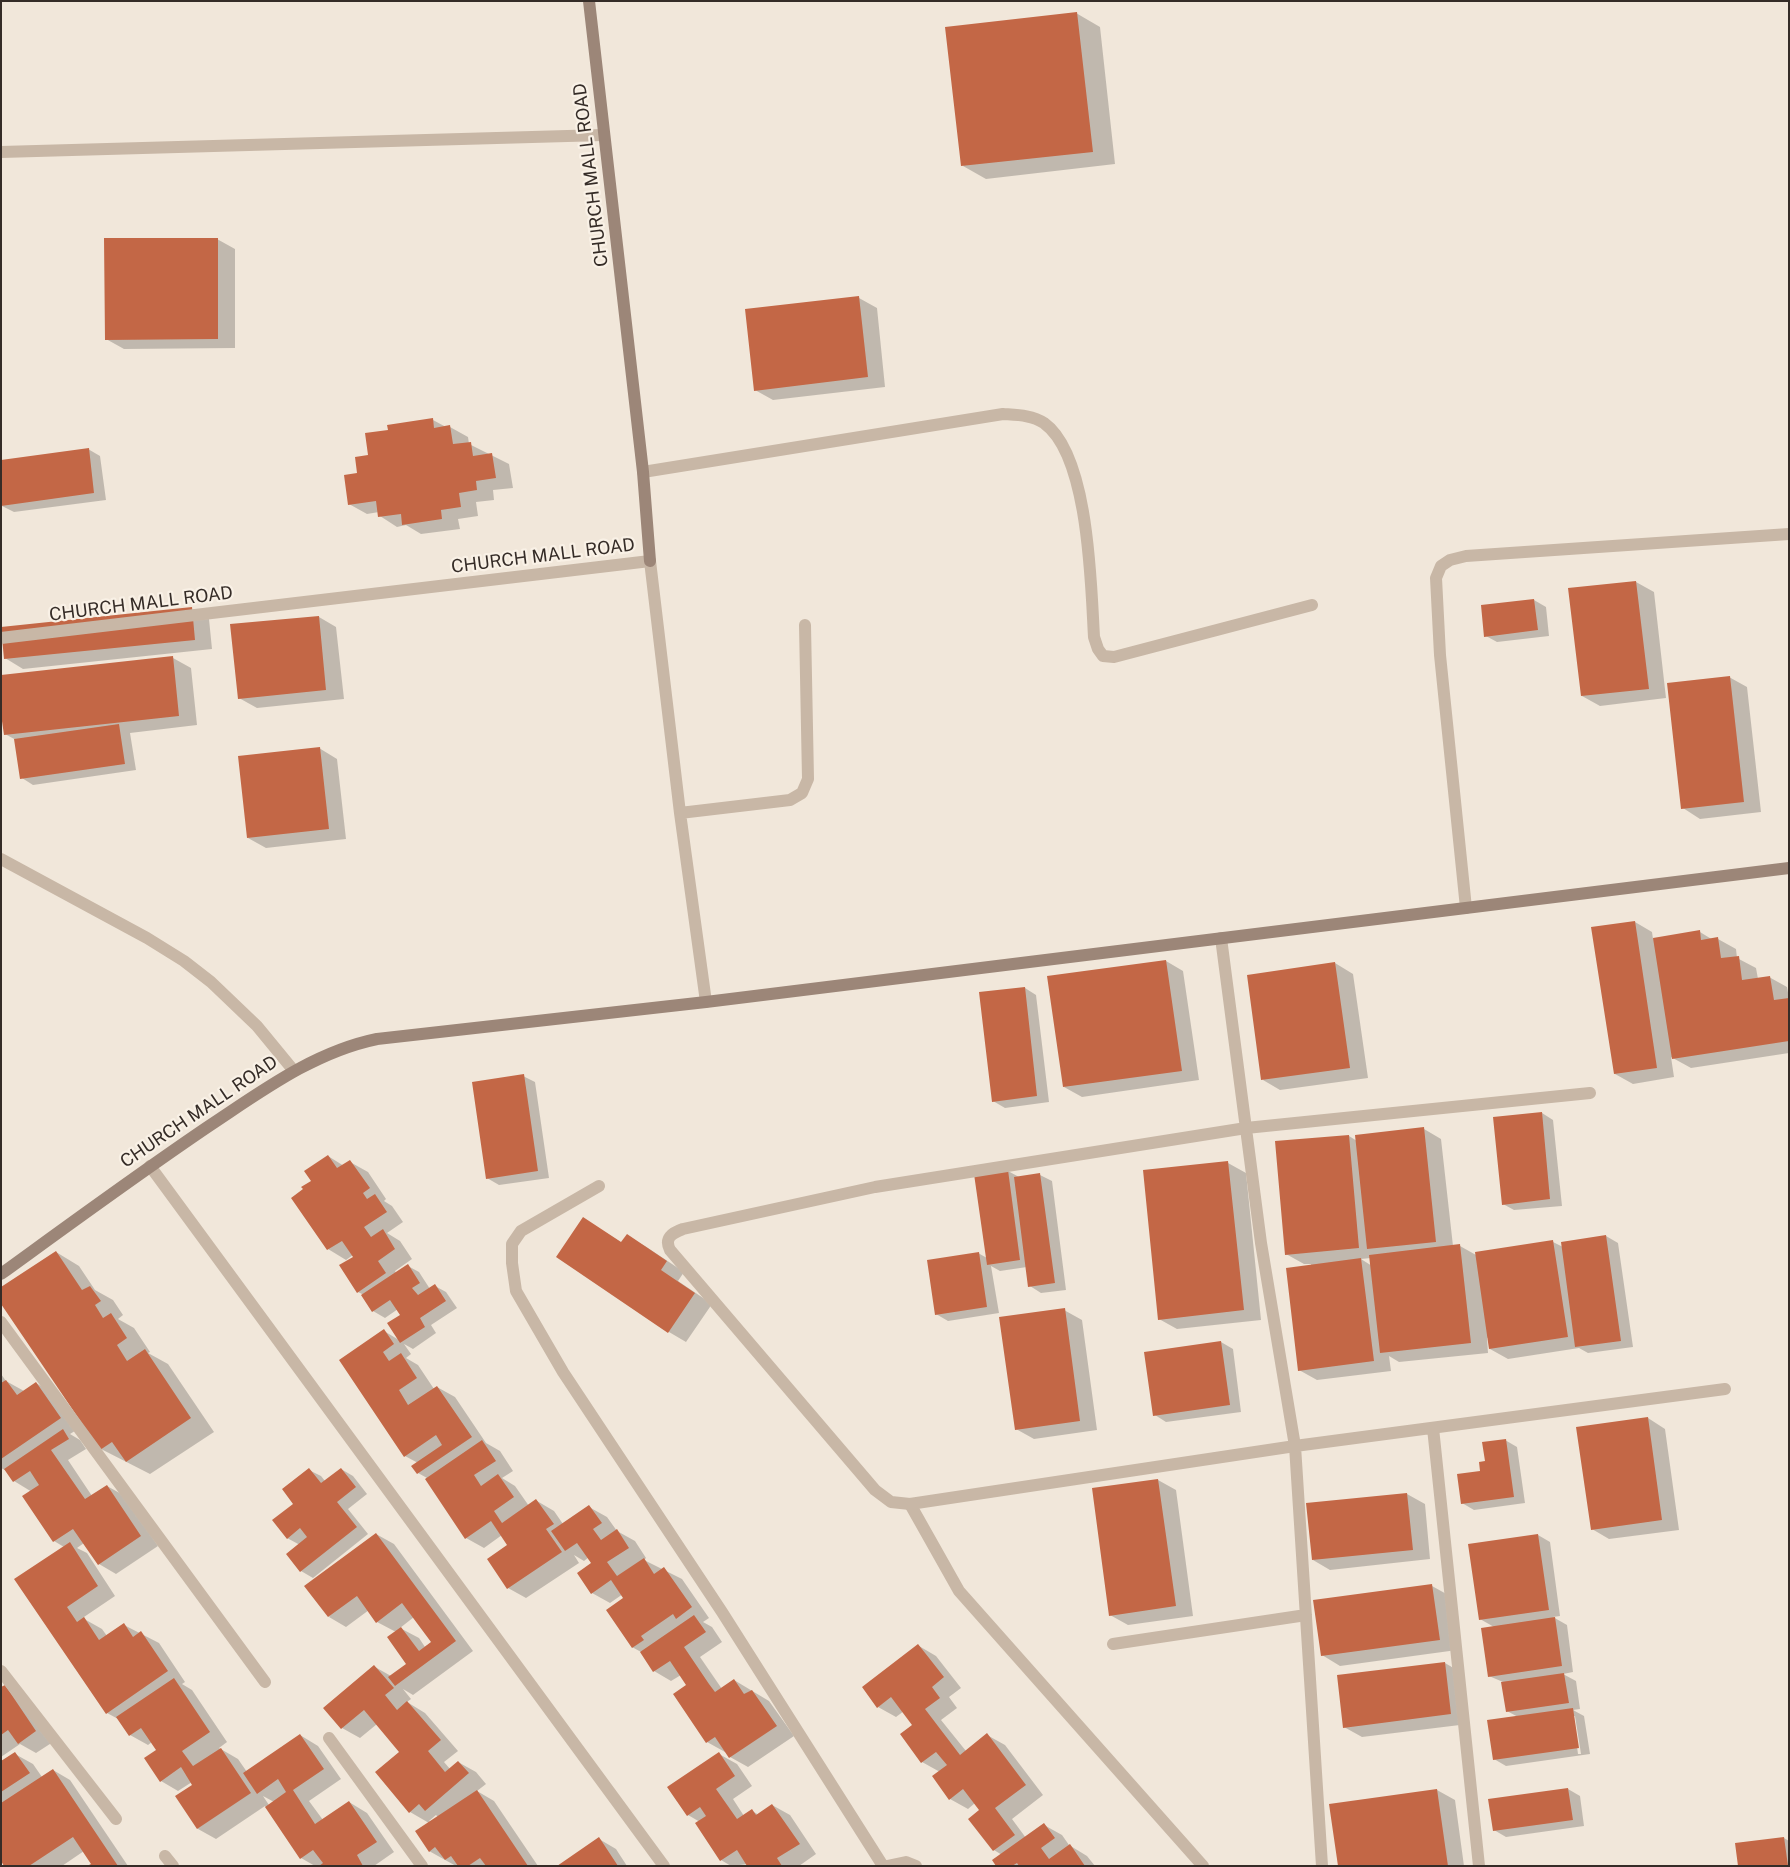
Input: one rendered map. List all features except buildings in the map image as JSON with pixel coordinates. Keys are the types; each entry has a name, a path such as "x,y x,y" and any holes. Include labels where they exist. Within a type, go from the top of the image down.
{"street":[{"name":"CHURCH MALL ROAD","path":"1,638 650,561 643,472 589,1"},
{"path":"1,152 603,134"},
{"path":"643,472 1003,414 1030,417 1043,423 1053,432 1066,450 1083,510 1089,555 1094,637 1098,649 1103,656 1114,657 1312,605"},
{"path":"1466,908 1440,655 1436,578 1441,566 1450,560 1466,556 1789,534"},
{"path":"650,561 680,813 706,1002"},
{"path":"680,813 790,800 802,793 808,779 805,625"},
{"name":"CHURCH MALL ROAD","path":"1,859 147,938 184,961 211,982 257,1026 294,1071 150,1166 1,1274"},
{"path":"294,1071 352,1044 377,1039 706,1002 1789,868"},
{"path":"1222,938 1261,1243 1294,1446 1322,1866"},
{"path":"1590,1093 1246,1128 875,1187 683,1229 668,1238 667,1244 670,1250 875,1490 891,1502 910,1504 1294,1446 1725,1390"},
{"path":"150,1166 664,1866"},
{"path":"599,1186 521,1231 512,1244 512,1263 516,1291 563,1372 722,1612 884,1866"},
{"path":"1,1322 265,1682"},
{"path":"1433,1428 1479,1866"},
{"path":"910,1504 959,1591 1203,1866"},
{"path":"1113,1644 1306,1615"},
{"path":"1,1671 116,1819"},
{"path":"329,1738 422,1866"},
{"path":"165,1856 173,1866"},
{"path":"887,1866 906,1862 916,1866"}]}
